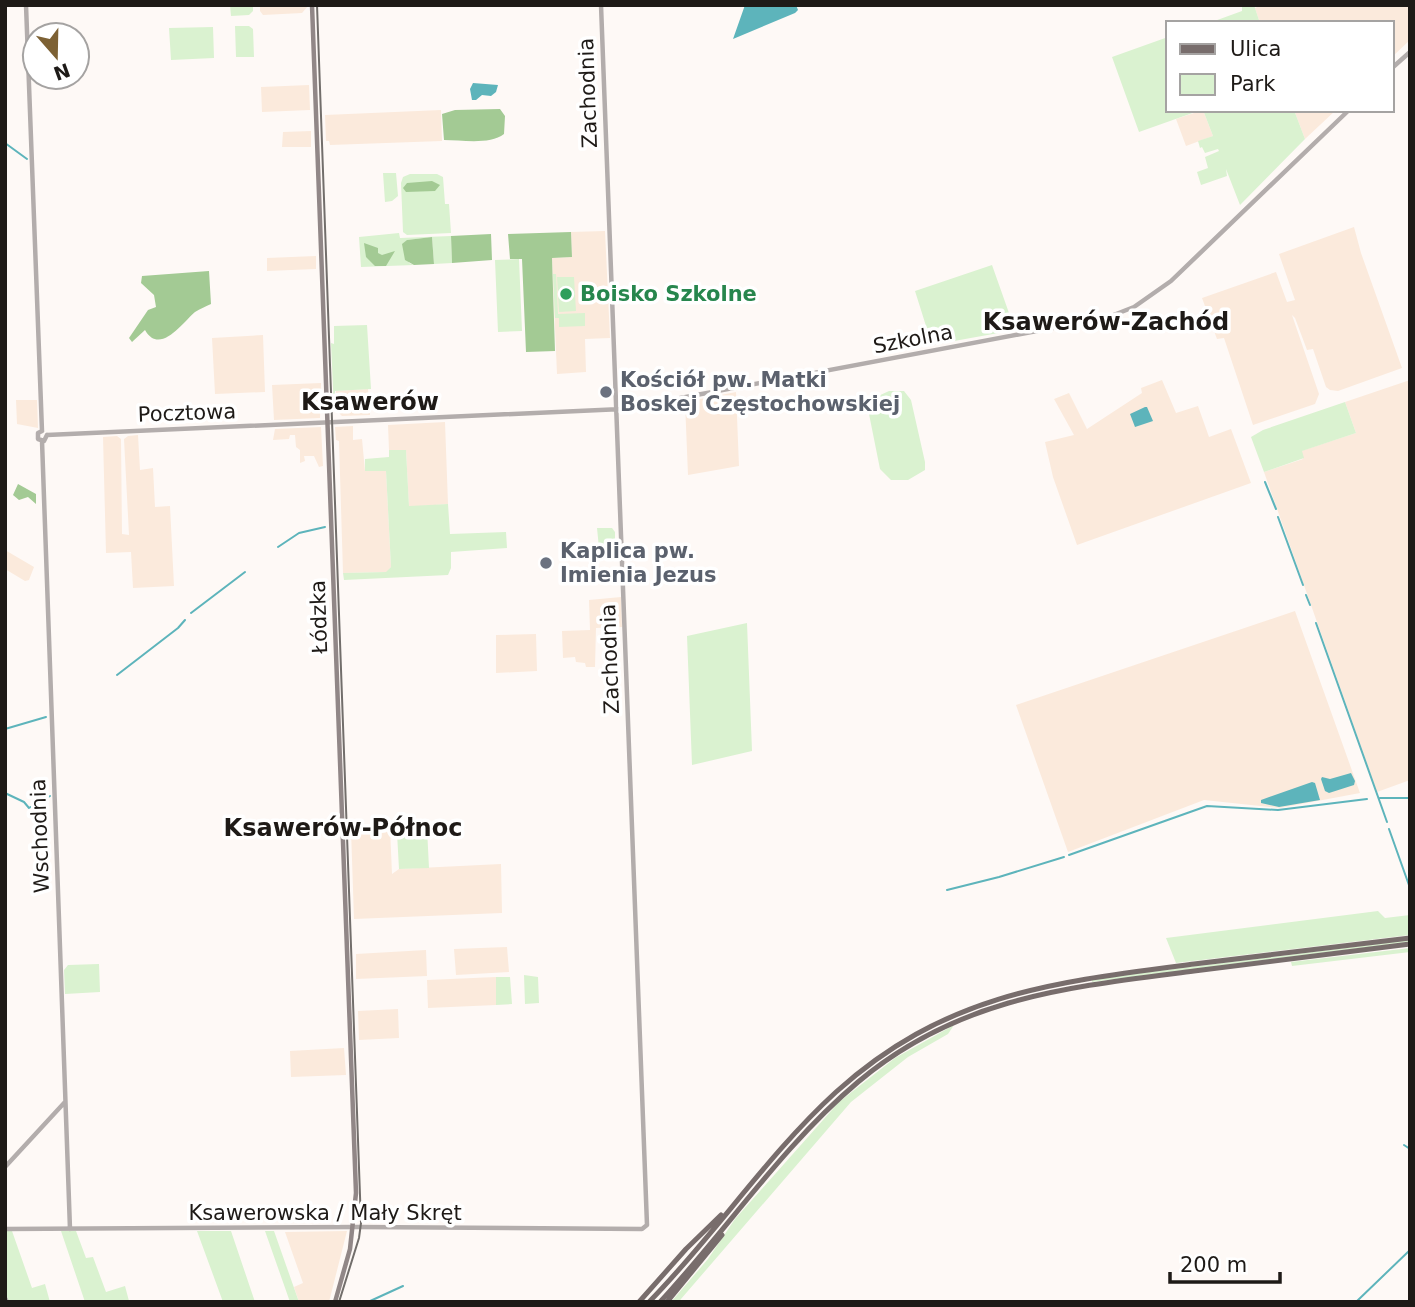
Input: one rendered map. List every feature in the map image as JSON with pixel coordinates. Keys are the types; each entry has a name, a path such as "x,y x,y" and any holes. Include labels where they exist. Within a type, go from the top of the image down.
{"main road":[{"name":"Łódzka","path":"312,5 356,1193 349,1257 335,1302"},
{"path":"649,1302 801,1127 856,1075 925,1029 1009,994 1080,979 1410,938"},
{"path":"660,1302 814,1123 859,1080 908,1046 973,1014 1013,1000 1083,985 1410,944"},
{"path":"639,1302 701,1234 732,1207"},
{"path":"667,1302 725,1231 732,1217"}],"street":[{"path":"26,5 42,431 47,435 46,439 41,441"},
{"name":"Zachodnia","path":"601,5 626,627 645,1227"},
{"path":"1394,66 1410,52"},
{"name":"Szkolna","path":"327,423 616,410 1019,335 1121,313 1148,299 1171,281 1347,112"},
{"name":"Pocztowa","path":"47,435 327,423"},
{"name":"Wschodnia","path":"42,431 37,435 41,441 71,1229"},
{"path":"5,1167 66,1101"},
{"name":"Ksawerowska / Mały Skręt","path":"5,1229 645,1227"}],"shaded area":[{"path":"260,5 308,6 302,13 263,15"},
{"path":"1262,5 1410,5 1410,40 1394,55 1394,21 1259,21 1255,8"},
{"path":"309,85 310,110 262,112 261,87"},
{"path":"441,110 442,141 330,145 329,141 326,141 325,115"},
{"path":"1204,112 1213,136 1186,146 1176,119"},
{"path":"1295,112 1334,112 1305,139"},
{"path":"311,131 311,147 282,147 283,132"},
{"path":"1354,227 1402,368 1338,391 1330,390 1326,387 1313,349 1307,350 1292,315 1319,394 1315,404 1253,425 1224,338 1217,339 1202,298 1276,272 1287,302 1295,300 1279,254"},
{"path":"605,231 610,338 585,339 586,372 557,374 552,258 572,257 571,232"},
{"path":"316,256 316,269 267,271 267,258"},
{"path":"263,335 265,392 215,394 212,338"},
{"path":"1162,380 1176,413 1198,406 1209,437 1231,429 1251,483 1077,545 1053,477 1045,442 1074,435 1054,399 1069,393 1087,429 1142,393 1141,388"},
{"path":"1410,380 1410,780 1377,792 1264,472 1303,459 1301,451 1356,433 1345,402"},
{"path":"321,383 320,418 274,420 272,385"},
{"path":"368,389 370,415 342,416 337,411 336,391"},
{"path":"736,392 739,466 688,475 685,402"},
{"path":"16,400 37,400 38,428 17,424"},
{"path":"445,422 448,504 409,507 406,450 389,450 388,425"},
{"path":"353,426 353,440 362,439 365,471 386,471 391,567 387,572 343,573 339,441 336,440 335,427"},
{"path":"321,427 323,466 319,467 314,456 304,456 305,461 300,463 300,450 296,447 295,435 290,435 289,439 273,440 275,429"},
{"path":"138,435 140,470 153,468 155,507 170,506 174,586 133,588 131,552 106,553 103,437 117,436 121,439 122,534 129,535 124,439"},
{"path":"5,550 34,567 29,580 25,581 5,569"},
{"path":"621,597 622,627 596,628 595,667 586,667 585,663 576,662 575,657 563,658 562,631 590,630 589,600"},
{"path":"1295,611 1360,793 1280,808 1204,800 1068,852 1016,705"},
{"path":"536,634 537,671 496,673 496,635"},
{"path":"390,828 392,874 399,869 501,864 502,913 354,919 351,830"},
{"path":"507,947 509,972 456,975 454,949"},
{"path":"426,950 427,976 356,979 356,954"},
{"path":"496,977 496,1005 428,1008 427,980"},
{"path":"398,1009 399,1038 359,1040 358,1011"},
{"path":"344,1048 346,1075 291,1077 290,1051"},
{"path":"347,1231 329,1302 299,1302 294,1287 303,1283 285,1232"}],"green space":[{"path":"230,5 253,5 253,11 249,15 231,16"},
{"path":"1242,5 1254,5 1259,21 1214,21 1242,11"},
{"path":"235,26 249,26 253,29 254,57 236,57"},
{"path":"213,27 214,58 171,60 169,28"},
{"path":"1166,38 1166,112 1195,112 1139,132 1112,57"},
{"path":"500,109 505,116 504,134 491,140 444,140 442,114 455,110"},
{"path":"1204,112 1295,112 1305,139 1240,205 1226,169 1227,176 1201,185 1197,172 1208,168 1205,157 1219,151 1218,149 1205,153 1198,141 1213,136"},
{"path":"383,173 396,173 398,196 385,202"},
{"path":"410,174 437,174 443,177 445,204 449,204 451,233 407,235 403,232 401,183 403,177"},
{"path":"432,181 440,185 435,191 406,192 403,188 407,183"},
{"path":"571,232 572,257 552,258 555,351 526,352 522,259 510,259 508,234"},
{"path":"399,233 400,238 451,236 452,263 434,264 432,237 407,240 409,263 414,265 361,267 359,237"},
{"path":"491,234 492,260 452,263 451,236"},
{"path":"432,237 434,264 414,265 405,260 402,244 407,240"},
{"path":"364,243 378,248 378,253 382,255 395,251 386,266 375,266 366,257"},
{"path":"519,259 522,331 498,332 495,260"},
{"path":"992,265 1015,330 932,345 915,291"},
{"path":"209,271 211,304 195,312 178,329 164,338 157,340 145,330 132,342 129,338 148,310 156,307 154,295 141,283 142,276"},
{"path":"553,274 556,274 558,314 585,313 585,326 559,327 559,318 555,318"},
{"name":"Boisko Szkolne","path":"557,277 574,277 576,311 559,312"},
{"path":"367,325 371,389 335,391 334,411 331,343 334,344 334,326"},
{"path":"889,391 904,391 911,400 925,462 925,470 908,480 891,480 880,469 868,409 876,397"},
{"path":"1345,402 1356,433 1302,451 1304,458 1264,472 1251,437 1263,430"},
{"path":"389,450 406,450 409,506 448,504 450,534 506,532 507,548 451,552 448,575 344,580 343,573 386,572 391,567 386,471 365,471 365,459 389,457"},
{"path":"18,484 36,494 36,504 28,497 19,500 13,495"},
{"path":"597,528 612,528 615,532 615,547 599,548"},
{"path":"747,623 752,751 692,765 687,636"},
{"path":"427,828 429,868 399,869 399,829"},
{"path":"1378,911 1385,918 1410,915 1410,935 1176,963 1166,938"},
{"path":"1410,942 1092,982 1092,979"},
{"path":"1410,948 1410,952 1292,966 1291,962"},
{"path":"99,964 100,992 65,994 64,970 68,965"},
{"path":"524,975 538,977 539,1003 525,1004"},
{"path":"496,977 510,977 512,1004 496,1005"},
{"path":"954,1025 948,1034 908,1057 851,1102 679,1302 671,1302 708,1259 735,1219 839,1102 895,1058"},
{"path":"5,1231 12,1231 32,1288 45,1284 50,1302 9,1302 5,1291"},
{"path":"61,1231 76,1231 86,1258 93,1257 106,1292 125,1286 129,1301 85,1302"},
{"path":"197,1231 231,1231 255,1302 223,1302"},
{"path":"265,1231 274,1231 299,1302 290,1302"}],"water":[{"path":"745,5 796,5 798,10 733,39"},
{"path":"473,83 498,85 491,96 482,95 472,100 470,89"},
{"path":"1145,407 1153,421 1135,427 1130,414"},
{"path":"1351,773 1354,785 1329,793 1325,791 1322,777 1330,779"},
{"path":"1315,783 1320,800 1279,807 1261,803 1261,800"}],"waterway":[{"path":"5,143 27,159"},
{"path":"1265,482 1276,509"},
{"path":"1278,517 1303,585"},
{"path":"278,547 299,533 325,527"},
{"path":"191,613 245,572"},
{"path":"1306,595 1310,605"},
{"path":"117,675 185,620"},
{"path":"1316,623 1387,822"},
{"path":"5,729 46,717"},
{"path":"5,793 24,802 29,808 50,796"},
{"path":"1380,798 1410,798"},
{"path":"1069,855 1207,806 1278,810 1367,799"},
{"path":"1389,829 1410,888"},
{"path":"947,890 1064,857"},
{"path":"1404,1145 1410,1149"},
{"path":"1356,1302 1410,1250"},
{"path":"368,1302 403,1286"},
{"path":"236,1302 248,1302"}],"tram line":[{"path":"317,5 361,1223 339,1302"}],"place":[{"name":"Boisko Szkolne","path":"566,294"},
{"name":"Kościół pw. Matki Boskej Częstochowskiej","path":"606,392"},
{"name":"Kaplica pw. Imienia Jezus","path":"546,563"}],"district":[{"name":"Ksawerów-Zachód","path":"1106,322"},
{"name":"Ksawerów","path":"370,402"},
{"name":"Ksawerów-Północ","path":"343,828"}]}
